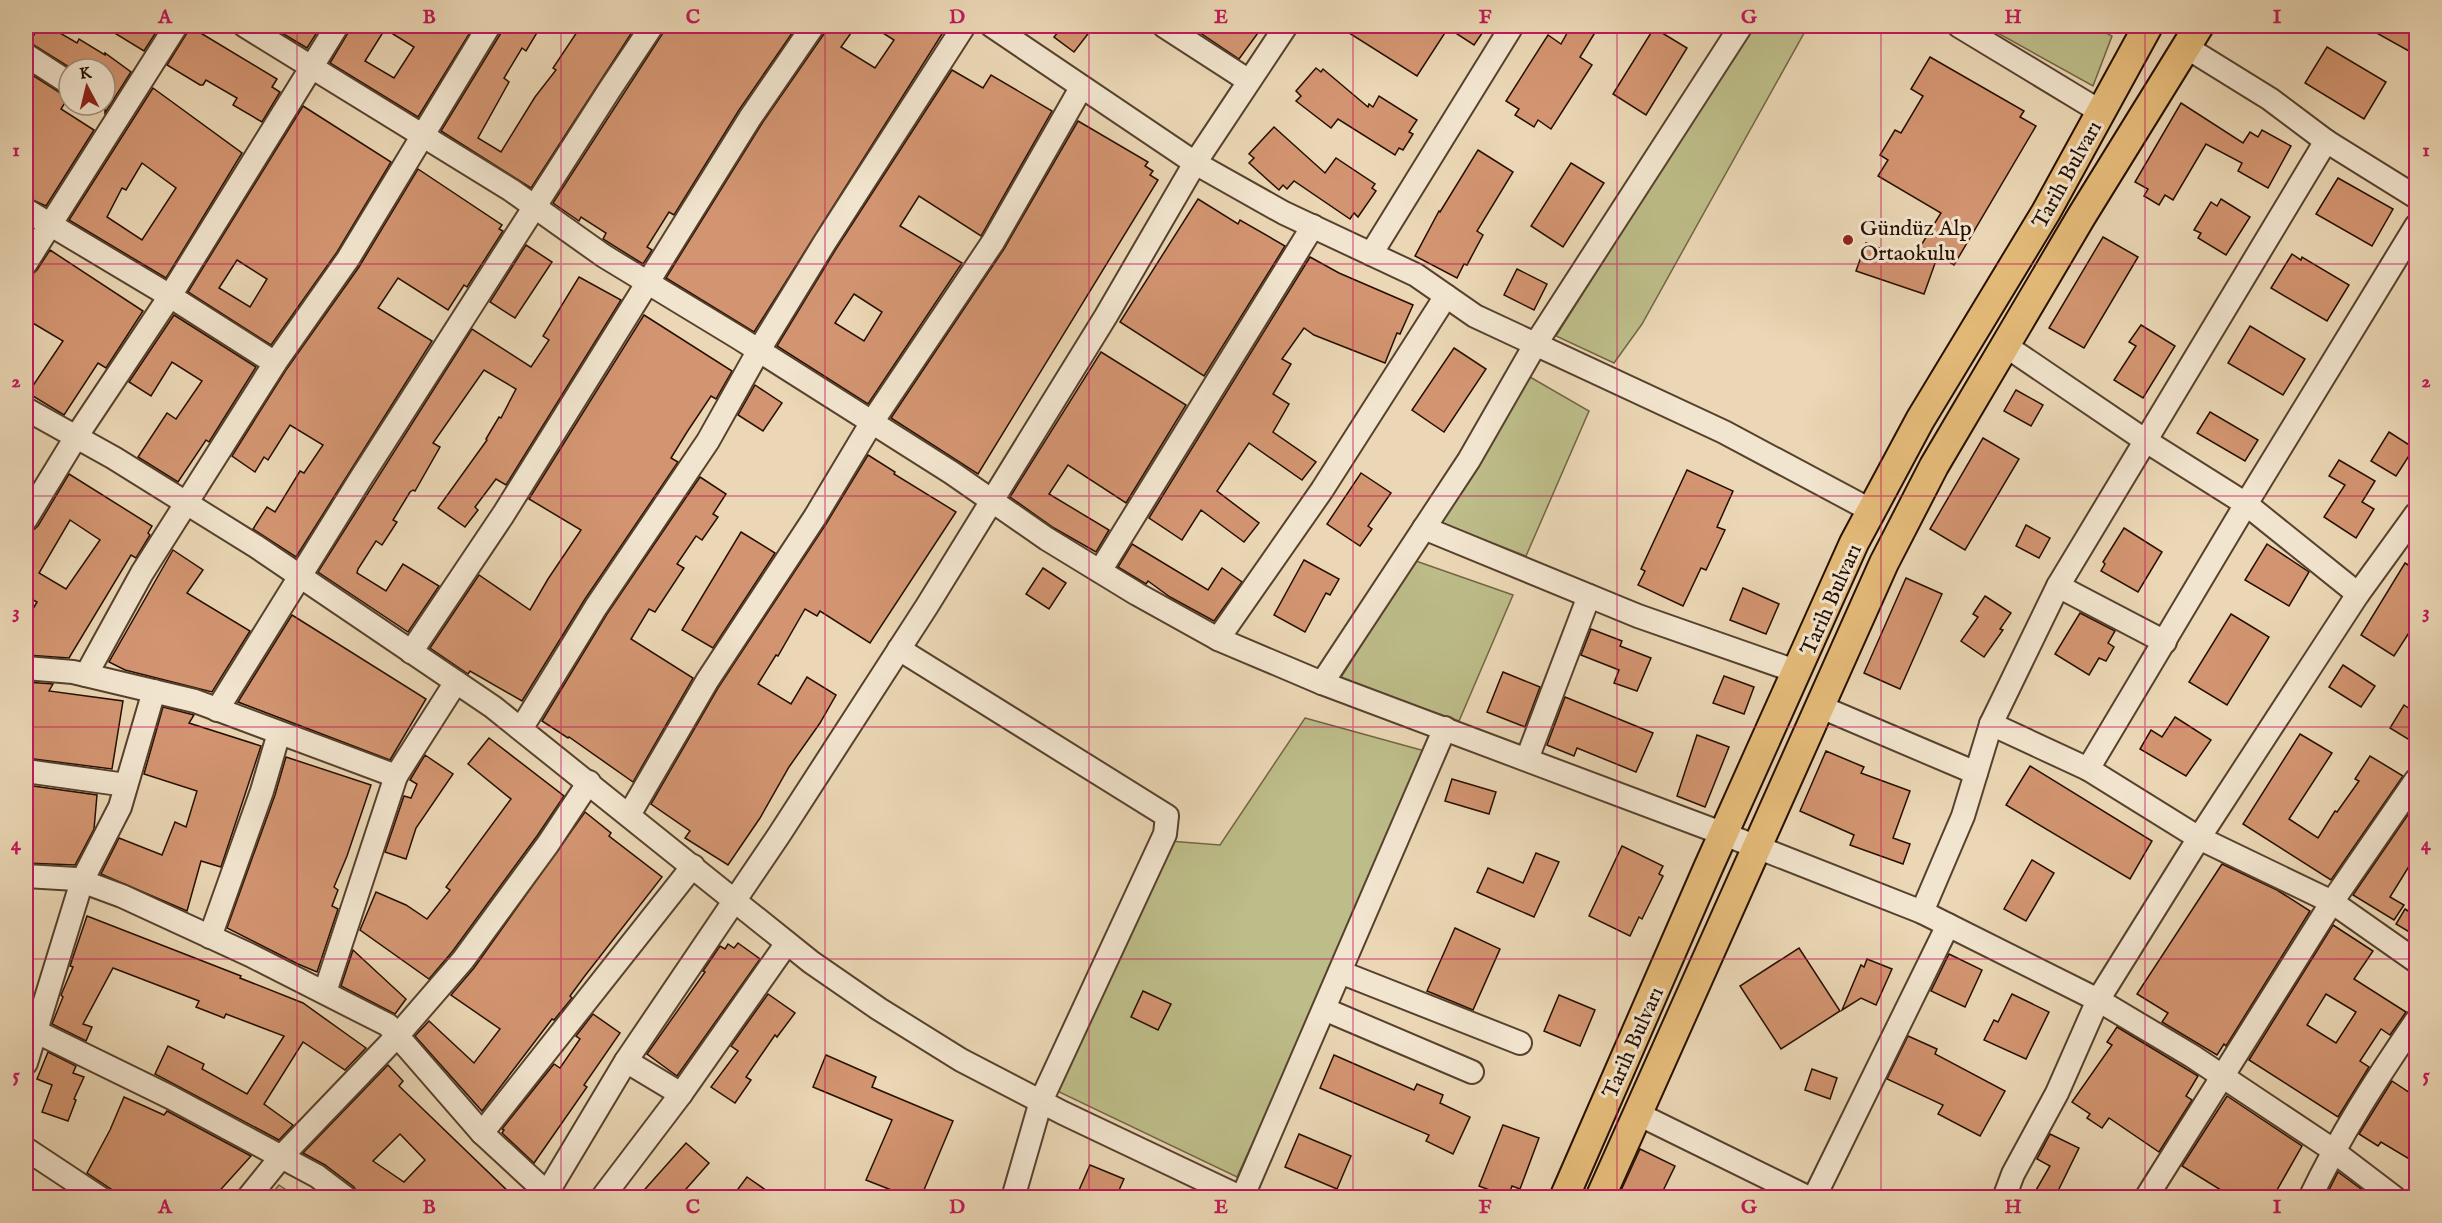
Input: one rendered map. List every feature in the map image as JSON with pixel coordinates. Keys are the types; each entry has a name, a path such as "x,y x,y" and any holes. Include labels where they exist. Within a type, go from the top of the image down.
{"main road":[{"name":"Tarih Bulvarı","path":"1564,1197 1854,543 1920,420 2046,212 2147,26"},
{"path":"1600,1197 1884,563 1934,466 2081,217 2193,36"}],"street":[{"path":"117,102 176,26"},
{"path":"245,26 423,135 535,207 604,256 759,350 1047,538 1218,639 1322,683 1756,846 1922,912 2098,1000 2224,1077 2333,1150 2394,1197"},
{"path":"26,519 76,437 170,296 337,26"},
{"path":"86,675 142,573 274,363 348,259 489,26"},
{"path":"217,710 300,576 652,26"},
{"path":"411,652 503,515 750,118 813,26"},
{"path":"521,729 596,607 708,441 759,350 825,242 964,26"},
{"path":"992,26 1194,163 1284,213 1416,275 1475,316 1724,432 1872,511"},
{"path":"1164,26 1249,81"},
{"path":"26,876 76,879 122,896 325,992 388,1025 482,1133 547,1196 626,1061 735,901 899,649 1106,316 1194,163 1286,26"},
{"path":"1371,254 1512,26"},
{"path":"1322,683 1469,460 1535,345 1741,26"},
{"path":"1959,26 2101,112"},
{"path":"2193,36 2326,141 2416,197"},
{"path":"26,55 57,75"},
{"path":"629,815 707,681 815,517 872,422 993,242 1081,88"},
{"path":"26,263 50,225 107,117"},
{"path":"1922,912 1963,816 1991,724 2058,586 2326,141"},
{"path":"26,210 170,296 274,363"},
{"path":"1100,571 1313,226"},
{"path":"2088,769 2416,226"},
{"path":"1218,639 1322,490 1446,296"},
{"path":"2006,346 2146,441 2246,504 2358,594"},
{"path":"26,409 114,458 187,503 300,576 456,682 589,782 787,943 860,996 961,1060 1242,1197 1445,728"},
{"path":"2004,1197 2013,1174 2057,1094 2098,1000 2199,838 2358,594 2416,514"},
{"path":"1424,528 1638,616 1798,672"},
{"path":"2058,586 2165,642"},
{"path":"1527,759 1589,596"},
{"path":"899,649 1167,816 1165,834 1041,1101 1013,1197"},
{"path":"26,668 73,672 195,701 396,776"},
{"path":"325,992 396,776 456,682"},
{"path":"26,1063 82,881 120,807 154,691"},
{"path":"1821,707 1976,773"},
{"path":"1991,724 2088,769 2199,838 2332,902 2416,961"},
{"path":"210,937 262,791 279,734"},
{"path":"26,771 126,785"},
{"path":"2146,1197 2224,1077 2332,902 2416,780"},
{"path":"248,1197 281,1157 399,1035 463,960 548,844 589,782"},
{"path":"482,1133 693,866"},
{"path":"1814,1197 1948,925"},
{"path":"602,1197 681,1094 787,943"},
{"path":"1340,972 1520,1043"},
{"path":"1324,1009 1472,1072"},
{"path":"2310,1197 2333,1150 2376,1078 2416,1021"},
{"path":"35,1031 170,1097 317,1176 346,1197"},
{"path":"626,1061 681,1094"},
{"path":"1638,1114 1809,1197"},
{"path":"26,1149 100,1197"}],"green space":[{"path":"1752,26 1808,26 1642,324 1614,363 1556,336"},
{"path":"1985,26 2093,26 2112,36 2093,86"},
{"path":"1530,377 1589,411 1526,556 1442,523"},
{"path":"1413,560 1513,595 1459,721 1340,679"},
{"path":"1305,718 1432,753 1237,1177 1055,1090 1169,841 1220,845"},
{"path":"279,1185 297,1197 269,1197"}],"building":[{"path":"40,26 48,26 77,43 79,39 110,57 57,57 57,60 29,42"},
{"path":"103,26 160,26 144,51"},
{"path":"189,26 277,79 272,87 280,92 262,122 233,105 237,98 206,80 203,85 200,85 167,65"},
{"path":"270,26 321,26 307,48"},
{"path":"350,26 474,26 418,117 330,63","holes":["385,29 414,47 394,78 365,61"]},
{"path":"502,26 541,26 526,51 522,48 504,78 509,82 478,138 501,152 535,97 556,70 553,68 581,26 636,26 531,188 441,131 501,33"},
{"path":"665,26 797,26 739,110 674,215 669,212 647,247 652,250 643,264 603,239 606,233 581,217 579,221 553,203 663,33"},
{"path":"826,26 856,26 841,47 875,68 894,40 872,26 947,26 754,332 666,278 761,125 824,34"},
{"path":"1063,26 1094,26 1074,52 1054,37"},
{"path":"1190,26 1263,26 1239,59"},
{"path":"1338,26 1487,26 1474,45 1448,28 1417,76"},
{"path":"1571,26 1599,26 1580,57 1592,65 1551,129 1538,120 1534,127 1515,115 1519,109 1506,101 1548,35 1561,44"},
{"path":"2364,26 2416,26 2416,55"},
{"path":"1654,28 1687,48 1646,115 1613,94"},
{"path":"2327,47 2386,82 2364,119 2305,83"},
{"path":"1930,57 2024,111 2020,117 2036,126 1954,265 1938,255 1924,294 1856,271 1866,243 1912,260 1941,213 1878,176 1888,160 1880,155 1895,130 1901,133 1923,96 1911,89"},
{"path":"117,62 131,72 117,94"},
{"path":"1316,68 1321,72 1323,69 1368,107 1369,104 1373,107 1379,96 1417,120 1409,132 1413,134 1403,150 1399,148 1395,155 1338,119 1331,128 1296,101 1301,96 1296,91"},
{"path":"952,70 983,88 991,75 1052,111 981,236 919,196 900,226 962,263 868,404 777,346 836,249","holes":["854,294 882,312 864,341 835,323"]},
{"path":"26,71 57,91 57,117 74,117 94,130 46,206 26,197"},
{"path":"153,88 242,153 166,278 69,220","holes":["142,163 176,188 142,240 107,217 122,188 126,190"]},
{"path":"2181,103 2243,143 2250,132 2258,137 2262,130 2291,146 2268,188 2238,171 2242,163 2206,144 2173,200 2165,195 2159,205 2144,196 2148,189 2135,182"},
{"path":"303,106 391,162 337,252 271,345 188,292","holes":["237,260 267,279 250,307 219,288"]},
{"path":"1078,121 1148,162 1145,166 1153,171 1150,175 1158,180 978,474 891,418 1004,249"},
{"path":"1274,127 1325,173 1336,158 1375,184 1372,188 1376,191 1358,217 1354,213 1350,219 1294,181 1287,189 1283,185 1279,190 1249,163 1254,158 1249,154"},
{"path":"1478,150 1513,172 1477,231 1483,235 1467,265 1464,264 1457,278 1415,256 1439,211"},
{"path":"1571,163 1604,183 1563,247 1531,226"},
{"path":"418,169 502,225 499,229 503,231 467,287 464,285 448,310 398,278 378,308 432,341 296,557 253,529 267,507 275,512 300,471 304,473 323,445 290,425 268,460 264,457 255,472 232,456 286,370 359,267"},
{"path":"2338,178 2393,209 2372,246 2316,214"},
{"path":"1198,199 1238,224 1240,220 1285,246 1204,376 1120,322"},
{"path":"2221,199 2250,217 2226,255 2198,238 2201,233 2194,230 2211,202 2217,206"},
{"path":"2103,237 2138,257 2084,348 2049,328"},
{"path":"526,245 552,262 515,318 490,302"},
{"path":"50,250 143,311 106,368 98,363 64,415 28,393 63,341 26,319 26,280 37,270"},
{"path":"2292,254 2301,260 2302,257 2349,285 2327,321 2271,288"},
{"path":"1310,257 1339,273 1413,305 1400,334 1397,333 1385,363 1314,335 1304,328 1282,359 1291,364 1273,394 1289,404 1273,432 1316,462 1302,480 1249,443 1217,491 1259,523 1244,542 1201,510 1182,540 1149,518"},
{"path":"1517,269 1547,284 1534,310 1504,295"},
{"path":"579,277 621,300 506,485 496,479 475,507 478,510 465,527 438,508 487,440 516,389 484,370 433,443 440,447 415,491 410,492 393,520 397,522 382,545 376,541 358,569 357,573 386,591 403,564 439,586 408,632 318,572 472,329 531,367 549,340 543,336"},
{"path":"174,315 256,367 209,442 206,440 178,482 138,457 167,413 176,419 202,381 172,362 151,396 129,382"},
{"path":"644,315 732,371 716,399 711,396 687,432 671,458 678,462 585,599 522,701 470,671 468,674 430,648 479,575 530,610 581,530 529,499"},
{"path":"2141,325 2175,346 2143,398 2114,380 2136,346 2129,342"},
{"path":"2250,326 2305,359 2283,395 2228,363"},
{"path":"1454,348 1486,369 1444,432 1412,410"},
{"path":"1101,352 1186,405 1126,503 1068,465 1049,494 1109,530 1096,552 1054,528 1010,497"},
{"path":"755,385 782,403 763,431 738,415"},
{"path":"2016,390 2043,405 2031,426 2004,411"},
{"path":"2210,412 2258,440 2245,461 2197,433"},
{"path":"2389,432 2414,448 2396,476 2371,461"},
{"path":"1983,438 2019,459 1965,550 1930,529"},
{"path":"868,455 895,472 894,474 956,512 870,643 820,611 817,616 805,609 778,656 776,655 758,684 791,704 807,677 836,695 820,723 789,767 760,818 728,865 685,838 690,831 651,804 718,688 826,524"},
{"path":"2339,460 2375,481 2362,502 2374,509 2356,538 2324,517 2345,485 2329,476"},
{"path":"1687,470 1733,491 1717,527 1725,530 1706,570 1701,568 1683,606 1638,585 1645,571 1641,569"},
{"path":"1361,473 1391,493 1368,526 1372,529 1360,546 1327,524"},
{"path":"69,474 152,526 148,533 150,535 136,558 131,555 69,658 26,655 26,621 37,602 26,596 26,532 38,526","holes":["70,520 100,540 66,589 39,573"]},
{"path":"700,477 726,494 713,514 718,517 702,540 696,536 677,564 684,568 655,612 649,609 631,639 693,678 633,782 542,721 607,614"},
{"path":"2026,525 2050,538 2039,558 2016,546"},
{"path":"2124,528 2162,552 2138,592 2101,571 2105,564 2103,562"},
{"path":"741,532 775,553 713,648 682,630"},
{"path":"1132,544 1208,590 1222,568 1242,582 1214,621 1170,597 1148,581 1146,584 1118,567"},
{"path":"2267,544 2309,572 2289,606 2245,580"},
{"path":"173,550 203,570 187,593 250,631 212,692 125,670 109,662"},
{"path":"1304,560 1339,579 1330,595 1326,593 1305,632 1274,615"},
{"path":"2405,563 2416,570 2416,592 2410,603 2416,607 2416,622 2394,656 2361,635"},
{"path":"1043,568 1066,583 1049,609 1026,594"},
{"path":"1906,578 1942,594 1900,689 1864,673"},
{"path":"1743,588 1779,604 1766,634 1730,620"},
{"path":"1985,596 2011,613 2000,629 2003,630 1984,657 1961,641 1978,617 1973,614"},
{"path":"2080,613 2115,631 2108,643 2114,647 2106,661 2099,658 2089,675 2055,654"},
{"path":"2231,614 2269,637 2227,705 2189,682"},
{"path":"292,615 426,699 390,760 238,702"},
{"path":"1591,629 1622,641 1620,646 1651,658 1637,691 1614,683 1619,670 1581,655"},
{"path":"2343,665 2375,686 2361,707 2329,687"},
{"path":"1503,672 1540,687 1525,727 1487,712"},
{"path":"1724,676 1754,687 1744,714 1713,703"},
{"path":"26,682 53,684 49,691 123,701 112,769 26,758 29,710 26,710"},
{"path":"1565,697 1653,733 1636,772 1577,748 1574,756 1547,745"},
{"path":"2404,705 2416,713 2416,744 2390,728"},
{"path":"163,707 194,715 189,723 261,746 221,867 201,861 187,911 101,874 119,838 162,855 175,822 186,827 197,791 144,774"},
{"path":"2175,717 2211,740 2186,776 2140,749 2151,730 2162,737"},
{"path":"2300,734 2332,753 2289,819 2318,838 2335,811 2337,812 2359,781 2355,779 2370,756 2403,776 2331,880 2243,824"},
{"path":"1697,735 1729,747 1705,807 1677,796"},
{"path":"489,738 564,796 452,952 429,979 360,930 376,892 406,905 427,919 450,890 446,887 511,799 468,764"},
{"path":"1826,751 1864,767 1861,773 1910,791 1893,838 1910,844 1903,864 1850,845 1854,835 1800,811"},
{"path":"425,755 453,774 416,828 406,859 385,852 404,796 411,798 417,784 410,780"},
{"path":"286,757 371,785 334,887 338,890 332,906 338,909 317,972 227,928 275,795"},
{"path":"2030,766 2152,841 2130,879 2006,805"},
{"path":"1452,779 1496,792 1489,814 1445,801"},
{"path":"26,785 97,795 94,829 75,865 26,863"},
{"path":"2416,803 2416,855 2390,897 2404,905 2394,920 2353,895"},
{"path":"585,812 611,833 609,836 662,877 584,977 570,996 572,998 554,1020 552,1019 482,1111 415,1036 429,1021 474,1063 500,1029 451,995 474,968"},
{"path":"1622,846 1663,866 1659,874 1663,876 1642,919 1639,917 1630,936 1589,916"},
{"path":"1536,853 1559,862 1534,917 1477,892 1488,868 1523,883"},
{"path":"2032,860 2054,873 2026,921 2004,909"},
{"path":"2222,864 2277,890 2310,911 2226,1046 2224,1044 2217,1055 2162,1022 2168,1013 2137,994"},
{"path":"2405,909 2416,916 2416,936 2396,924"},
{"path":"87,916 241,976 240,978 303,1003 366,1048 345,1070 303,1042 264,1104 293,1125 279,1140 155,1074 168,1046 204,1064 202,1069 247,1094 284,1036 226,1014 224,1018 196,1007 199,1001 113,968 83,1024 92,1027 86,1041 52,1024 73,967 70,966"},
{"path":"2333,925 2373,951 2354,979 2406,1012 2390,1035 2381,1029 2360,1061 2369,1067 2338,1117 2249,1060","holes":["2326,994 2356,1012 2336,1043 2307,1025"]},
{"path":"1455,928 1500,949 1473,1010 1427,991"},
{"path":"738,943 760,959 677,1076 647,1054 705,972 703,971 720,946 725,949 728,944 734,948"},
{"path":"1799,948 1840,1011 1781,1049 1740,986"},
{"path":"353,950 406,999 395,1014 341,986"},
{"path":"1949,954 1982,970 1965,1007 1931,991"},
{"path":"1867,959 1892,969 1876,1005 1861,998 1842,1010 1861,965 1864,967"},
{"path":"1143,991 1171,1004 1158,1030 1131,1017"},
{"path":"768,994 795,1013 777,1037 775,1035 746,1077 751,1080 735,1103 711,1087 738,1051 731,1046"},
{"path":"2012,994 2049,1012 2026,1059 1984,1040 1994,1020 1998,1022"},
{"path":"1559,995 1595,1010 1580,1046 1544,1031"},
{"path":"593,1014 620,1033 584,1085 587,1087 534,1163 502,1133 504,1130 502,1129 554,1064 560,1068 580,1039 576,1036"},
{"path":"2117,1027 2198,1076 2186,1096 2192,1100 2159,1152 2109,1118 2102,1128 2087,1118 2090,1114 2072,1102 2112,1045 2107,1042"},
{"path":"1908,1036 1937,1049 1935,1054 2005,1091 1980,1136 1938,1114 1943,1105 1887,1079"},
{"path":"48,1052 76,1066 73,1073 84,1077 74,1099 76,1100 68,1121 42,1112 52,1085 37,1079"},
{"path":"826,1055 876,1077 872,1087 953,1121 921,1197 909,1197 866,1180 892,1120 813,1087"},
{"path":"1334,1055 1414,1090 1417,1084 1443,1095 1440,1103 1470,1117 1453,1154 1426,1141 1429,1135 1320,1088"},
{"path":"388,1065 403,1081 399,1086 514,1197 359,1197 354,1187 325,1165 303,1153","holes":["400,1134 425,1160 404,1182 373,1161"]},
{"path":"1812,1069 1837,1078 1830,1099 1805,1090"},
{"path":"2392,1081 2416,1097 2416,1163 2381,1142 2378,1146 2359,1134"},
{"path":"2227,1096 2302,1146 2273,1197 2232,1197 2182,1166"},
{"path":"124,1097 164,1115 167,1111 251,1156 214,1197 123,1197 87,1173 110,1130"},
{"path":"1503,1125 1539,1138 1520,1189 1512,1186 1508,1197 1479,1186"},
{"path":"1299,1134 1351,1156 1337,1189 1285,1167"},
{"path":"2050,1134 2079,1148 2055,1197 2032,1197 2050,1166 2037,1159"},
{"path":"686,1143 709,1163 679,1197 638,1197"},
{"path":"1640,1149 1675,1166 1660,1197 1618,1197"},
{"path":"1090,1165 1124,1179 1116,1197 1076,1197"},
{"path":"2338,1172 2372,1197 2326,1196"},
{"path":"747,1177 776,1197 732,1197"}],"place":[{"name":"Gündüz Alp Ortaokulu","path":"1848,240"}]}
